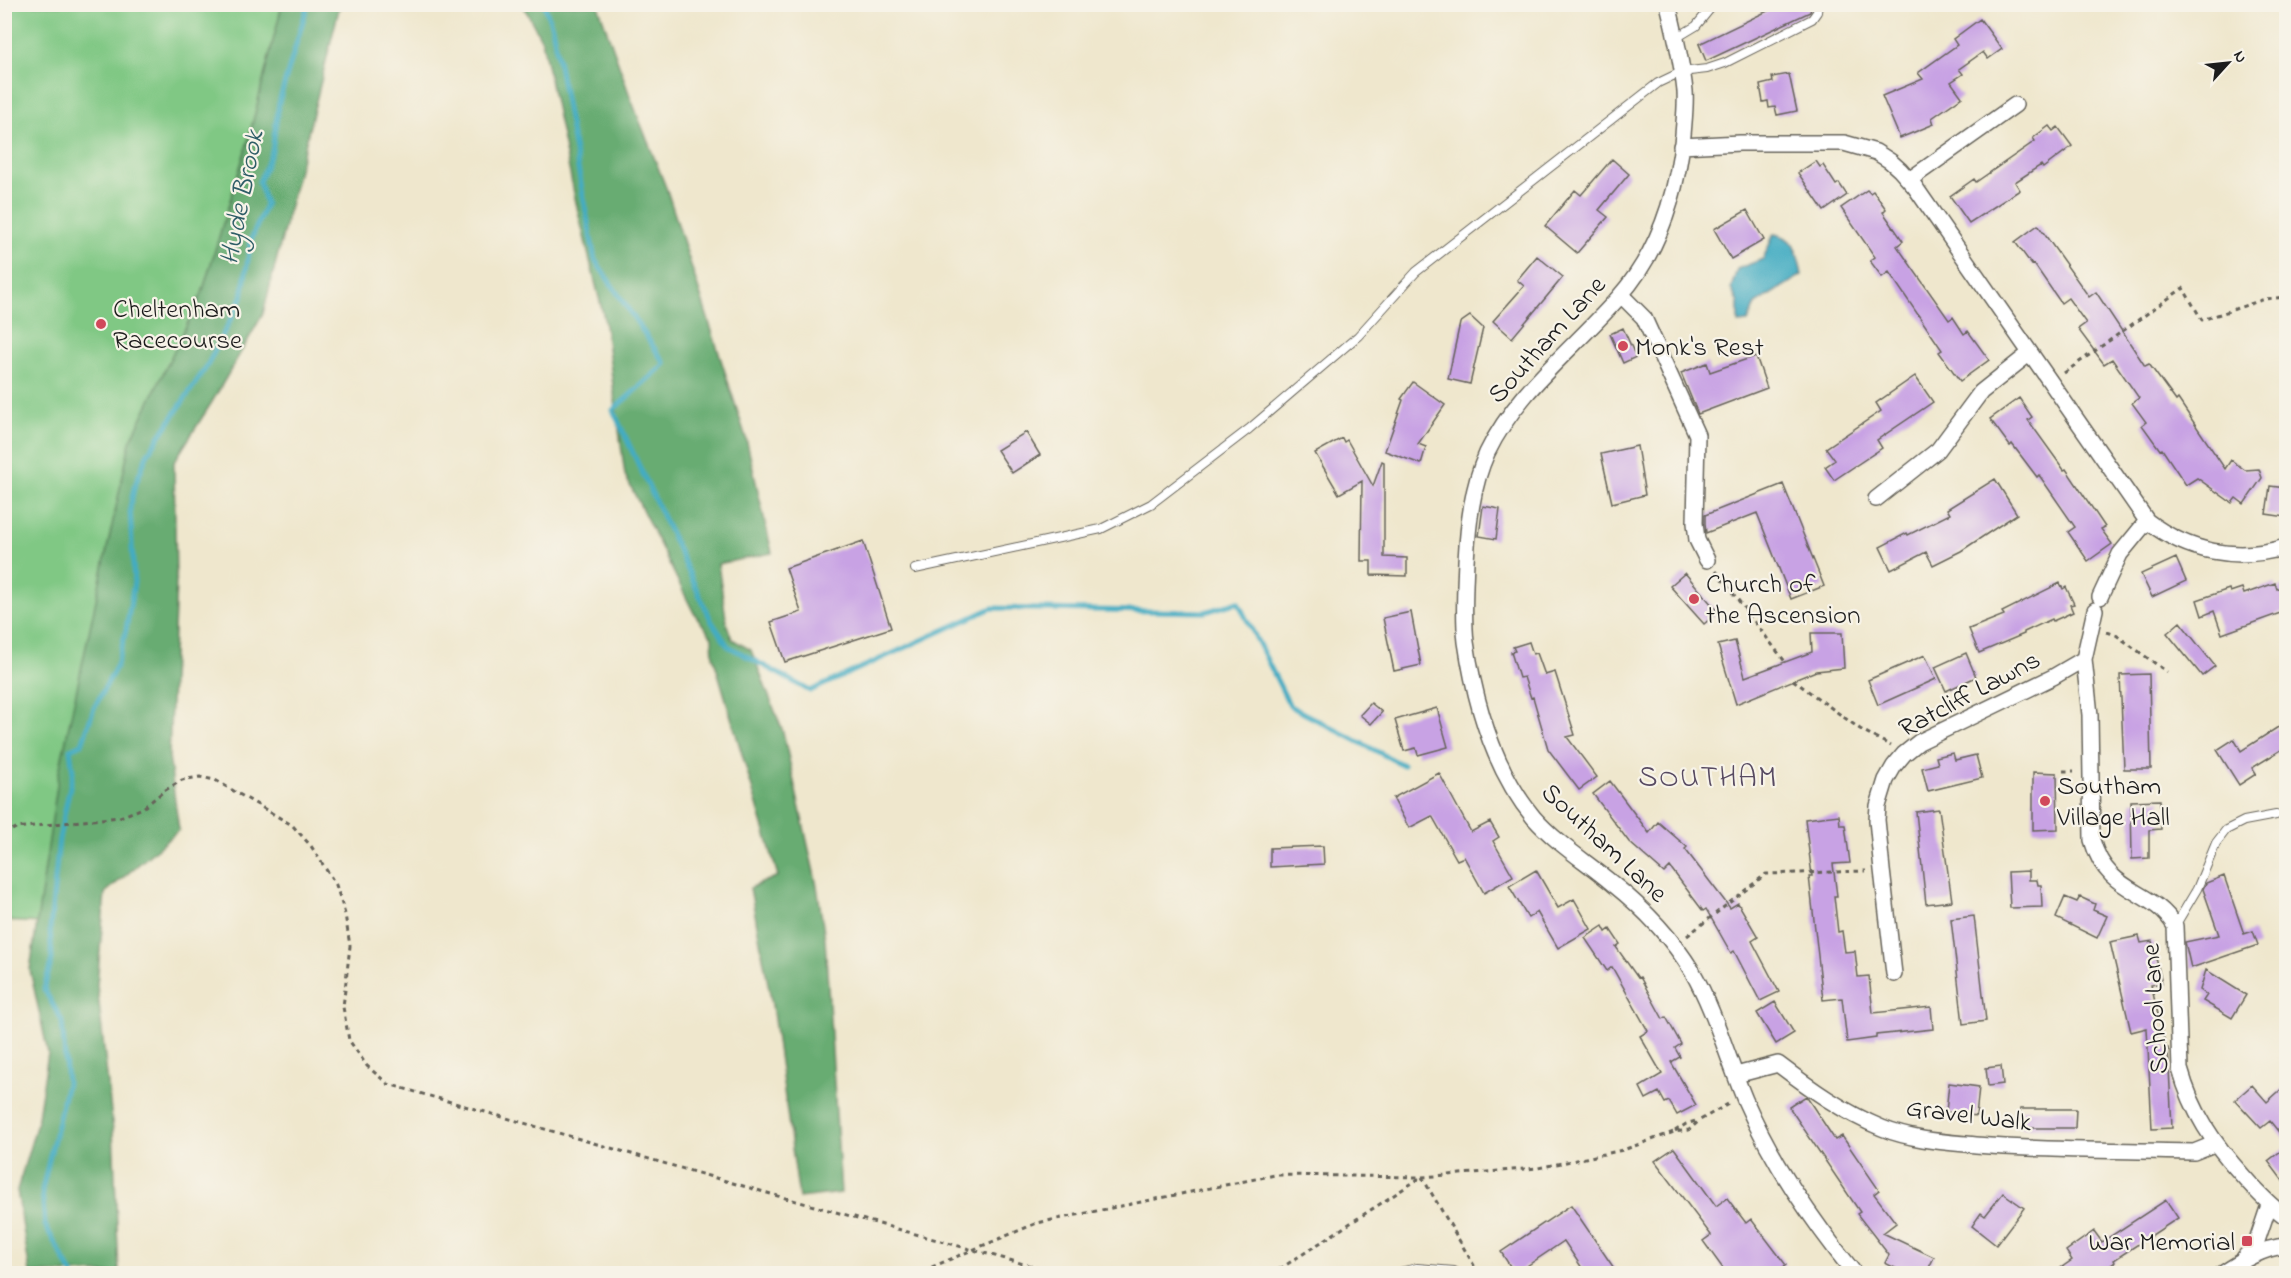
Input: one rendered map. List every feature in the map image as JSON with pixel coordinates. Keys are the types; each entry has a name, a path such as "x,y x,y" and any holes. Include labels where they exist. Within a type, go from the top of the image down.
{"street":[{"name":"Southam Lane","path":"1668,4 1685,94 1682,146 1676,184 1664,221 1646,259 1621,295 1527,391 1506,419 1486,456 1467,531 1466,639 1490,741 1513,789 1535,819 1558,841 1616,885 1641,909 1674,946 1692,971 1764,1141 1782,1174 1855,1274"},
{"path":"1909,180 2015,105"},
{"path":"1682,146 1740,143 1844,143 1876,152 1900,170 1909,180 2147,521 2177,540 2211,552 2245,555 2286,547"},
{"path":"1621,295 1644,318 1697,435 1695,523 1697,540 1707,560"},
{"path":"1876,499 1938,450 1981,392 2030,353"},
{"path":"2147,521 2120,554 2098,603 2084,659 2090,715 2092,840 2104,867 2112,876 2165,913 2175,926"},
{"name":"Ratcliff Lawns","path":"1893,974 1877,820 1878,806 1886,780 1904,754 1919,741 2053,677 2084,659"},
{"name":"School Lane","path":"2175,926 2180,1069 2193,1108 2214,1144 2269,1205 2286,1217"},
{"name":"Gravel Walk","path":"1736,1075 1778,1064 1822,1098 1851,1114 1899,1134 1952,1142 2013,1148 2194,1152 2214,1144"},
{"path":"2242,1261 2256,1245 2269,1205"},
{"path":"2222,1274 2242,1261 2279,1246 2286,1246"}],"lane":[{"path":"1676,38 1696,26 1714,4"},
{"path":"915,569 1101,530 1152,504 1249,429 1358,336 1416,272 1649,90 1681,72 1707,69 1725,63 1812,19 1817,12 1818,4"},
{"path":"2175,926 2197,889 2216,843 2226,830 2244,820 2276,815"},
{"path":"1392,1274 1417,1268 1454,1271 1459,1274"}],"path":[{"path":"2051,383 2183,288 2202,320 2265,299 2286,297"},
{"path":"1707,560 1786,663"},
{"path":"2092,627 2115,635 2167,672"},
{"path":"1793,680 1860,729 1882,740"},
{"path":"4,834 16,828 120,817 143,808 182,780 200,777 214,780 292,825 311,846 336,885 345,914 350,946 343,1007 350,1040 368,1066 388,1084 1060,1274"},
{"path":"1674,946 1766,874 1882,870"},
{"path":"915,1274 1037,1222 1275,1175 1422,1177 1538,1168 1623,1150 1674,1132 1689,1130 1700,1120 1743,1095"},
{"path":"1272,1274 1422,1177"},
{"path":"1422,1177 1479,1274"}],"green space":[{"name":"Cheltenham Racecourse","path":"4,5 306,5 249,181 43,923 4,921"},
{"path":"282,5 340,5 263,314 174,462 176,581 169,756 179,830 105,893 97,985 113,1130 119,1273 30,1273 17,1190 37,1123 48,1053 30,970 59,772 130,442 202,293 248,141"},
{"path":"523,5 598,5 631,99 667,190 746,438 772,553 718,564 727,625 732,639 751,650 783,732 817,886 825,939 841,1193 799,1198 772,1005 750,888 778,876 713,656 712,637 694,613 625,475 604,318 578,212 542,41"}],"water":[{"path":"1774,234 1787,239 1795,248 1802,275 1755,304 1748,322 1738,323 1738,303 1731,289 1737,269 1763,259"}],"building":[{"path":"1782,4 1812,4 1810,12 1706,61 1699,44"},
{"path":"1980,19 2002,49 1988,59 1983,52 1959,69 1963,74 1951,82 1962,97 1932,118 1934,124 1900,138 1882,96 1923,79 1918,73 1957,45 1953,39"},
{"path":"1789,74 1797,111 1777,115 1775,107 1769,108 1768,101 1763,102 1760,85 1773,82 1772,77"},
{"path":"2049,126 2053,131 2058,127 2072,146 2043,168 2041,165 2015,182 2020,190 1969,223 1950,196 1974,179 1976,182 2035,141 2033,138"},
{"path":"1612,159 1629,174 1599,210 1608,217 1577,253 1545,226 1575,190 1581,195"},
{"path":"1816,161 1820,167 1823,165 1836,185 1839,183 1847,195 1824,211 1798,173"},
{"path":"1867,190 1870,193 1873,191 1886,209 1883,212 1903,241 1897,246 1949,320 1953,317 1964,334 1968,331 1989,360 1960,381 1939,352 1942,350 1889,272 1882,277 1870,261 1875,257 1841,208"},
{"path":"1747,210 1764,240 1731,259 1714,229"},
{"path":"2038,225 2089,297 2096,292 2145,366 2149,364 2176,401 2178,399 2225,469 2231,460 2245,470 2259,469 2262,478 2244,504 2236,498 2232,503 2197,478 2186,485 2162,449 2160,450 2142,425 2146,422 2132,403 2139,398 2112,359 2104,364 2078,329 2086,323 2068,298 2061,303 2034,264 2032,265 2015,242"},
{"path":"1537,256 1563,277 1512,338 1493,321 1524,286 1517,280"},
{"path":"1470,316 1483,328 1470,384 1448,379 1460,323"},
{"name":"Monk's Rest","path":"1623,328 1636,357 1623,363 1610,334"},
{"path":"1756,356 1767,388 1698,414 1681,373 1707,363 1710,372"},
{"path":"1915,376 1933,402 1877,440 1882,448 1834,480 1825,467 1835,460 1826,448 1881,411 1876,403"},
{"path":"1413,382 1445,405 1418,444 1426,447 1421,464 1385,451 1403,400 1401,399"},
{"path":"2019,398 2032,417 2028,420 2064,470 2066,469 2105,527 2101,529 2112,544 2088,561 2068,532 2075,527 2039,475 2037,477 1990,419"},
{"path":"1026,432 1040,455 1012,473 997,450"},
{"path":"1342,438 1344,442 1347,440 1373,486 1382,461 1384,462 1384,557 1407,558 1407,576 1371,575 1371,561 1361,561 1362,481 1339,494 1315,453"},
{"path":"1637,446 1645,495 1612,503 1601,454"},
{"path":"1995,479 2017,514 1961,551 1933,565 1926,552 1891,570 1880,547 1950,514 1947,509"},
{"path":"1783,484 1824,586 1791,599 1757,513 1706,533 1705,523 1705,515"},
{"path":"2270,486 2286,488 2286,517 2266,514"},
{"path":"1483,506 1500,509 1496,539 1479,536"},
{"path":"863,541 891,628 785,662 771,622 801,612 786,568"},
{"path":"2176,558 2186,581 2152,597 2141,574"},
{"name":"Church of the Ascension","path":"1685,573 1718,612 1704,624 1670,586"},
{"path":"2060,583 2063,589 2066,587 2074,604 2070,605 2073,612 2053,621 2052,619 1979,653 1969,629 2004,615 2002,612"},
{"path":"2275,583 2277,589 2286,585 2286,611 2222,634 2214,611 2202,616 2197,600 2229,589 2230,592 2242,588 2244,594"},
{"path":"1411,612 1421,665 1394,671 1383,618"},
{"path":"2180,622 2215,666 2202,676 2167,633"},
{"path":"1811,633 1842,633 1844,668 1816,671 1736,704 1718,645 1735,641 1745,677 1812,652"},
{"path":"1529,642 1533,654 1537,653 1545,675 1555,672 1575,735 1567,737 1597,777 1579,790 1548,749 1533,697 1531,698 1524,677 1519,678 1511,652 1515,651 1513,647"},
{"path":"1966,653 1976,677 1946,691 1935,667"},
{"path":"1925,655 1936,679 1878,705 1868,680"},
{"path":"2149,674 2151,769 2124,769 2120,675"},
{"path":"1371,703 1382,712 1371,724 1360,715"},
{"path":"1437,708 1448,747 1418,755 1416,748 1404,751 1395,720"},
{"path":"2286,722 2286,747 2252,768 2256,774 2239,785 2217,750 2234,739 2241,751"},
{"path":"1953,753 1955,760 1976,755 1982,778 1928,791 1922,768 1938,764 1936,757"},
{"name":"Southam Village Hall","path":"2033,772 2057,773 2058,829 2033,830"},
{"path":"1439,773 1471,832 1490,822 1499,837 1493,841 1513,876 1484,893 1464,857 1457,860 1432,816 1409,828 1393,798"},
{"path":"1610,781 1649,833 1658,822 1687,847 1685,849 1730,908 1738,903 1758,937 1752,941 1779,992 1760,1001 1734,951 1731,953 1706,909 1703,911 1670,867 1664,873 1629,842 1593,794"},
{"path":"2160,800 2161,829 2149,830 2149,858 2132,859 2131,801"},
{"path":"1939,809 1952,901 1926,904 1916,812"},
{"path":"1839,815 1840,825 1845,825 1850,863 1833,864 1838,932 1842,931 1845,952 1855,951 1858,977 1869,976 1873,1013 1931,1007 1933,1029 1876,1035 1876,1038 1847,1042 1842,998 1823,1000 1805,819"},
{"path":"1323,846 1324,864 1270,867 1270,848"},
{"path":"1536,870 1558,908 1574,899 1591,929 1558,948 1537,912 1528,918 1509,886"},
{"path":"2029,871 2029,880 2037,880 2038,885 2041,885 2042,907 2010,908 2008,872"},
{"path":"2224,876 2244,934 2253,931 2258,945 2191,968 2185,942 2219,935 2203,889 2206,883"},
{"path":"2065,897 2077,902 2080,897 2095,904 2093,910 2107,916 2097,938 2056,918"},
{"path":"1974,916 1986,1021 1963,1024 1951,919"},
{"path":"1603,926 1606,932 1610,929 1620,944 1616,947 1638,978 1640,977 1663,1019 1666,1017 1681,1044 1675,1048 1680,1057 1671,1062 1696,1105 1677,1115 1669,1101 1665,1103 1659,1092 1646,1099 1640,1087 1662,1074 1640,1036 1648,1031 1612,967 1607,971 1585,938"},
{"path":"2139,936 2141,943 2152,941 2162,983 2151,985 2166,1048 2168,1048 2172,1128 2152,1129 2147,1028 2131,1032 2110,942"},
{"path":"2206,970 2246,995 2232,1018 2203,1001 2207,995 2200,990"},
{"path":"1775,1002 1794,1033 1776,1044 1757,1013"},
{"path":"2001,1066 2003,1084 1988,1086 1986,1068"},
{"path":"1949,1083 1979,1087 1976,1116 1946,1112"},
{"path":"2252,1085 2267,1102 2286,1085 2286,1141 2270,1121 2261,1128 2235,1100"},
{"path":"1806,1096 1835,1140 1842,1136 1879,1190 1874,1194 1896,1223 1883,1233 1934,1257 1926,1274 1907,1274 1885,1263 1889,1255 1857,1214 1860,1212 1789,1107"},
{"path":"2020,1109 2076,1109 2075,1128 2020,1128"},
{"path":"2286,1147 2286,1185 2268,1161"},
{"path":"1674,1148 1716,1206 1727,1198 1746,1223 1751,1219 1786,1265 1774,1274 1727,1274 1703,1241 1711,1235 1655,1161"},
{"path":"2003,1193 2024,1208 1996,1245 1972,1226 1981,1213 1985,1216"},
{"path":"2166,1200 2178,1218 2114,1260 2115,1262 2099,1274 2052,1274 2072,1260 2066,1251 2094,1231 2102,1242"},
{"path":"1571,1205 1618,1274 1586,1274 1564,1241 1515,1274 1501,1252"}],"waterway":[{"name":"Hyde Brook","path":"72,1274 45,1225 42,1190 67,1083 62,1021 44,989 52,959 50,929 59,839 73,772 70,749 82,744 94,708 117,665 126,630 134,582 130,508 134,488 147,455 207,366 242,297 251,240 266,204 259,182 272,151 279,102 308,4"},
{"path":"544,4 552,27 595,260 665,364 613,410 712,622 728,646 810,691 992,608 1205,612 1238,602 1290,706 1403,765"}],"place":[{"name":"Cheltenham Racecourse","path":"101,324"},
{"name":"Monk's Rest","path":"1623,346"},
{"name":"Church of the Ascension","path":"1694,599"},
{"name":"Southam Village Hall","path":"2045,801"},
{"name":"War Memorial","path":"2247,1241"}],"district":[{"name":"SOUTHAM","path":"1708,776"}]}
